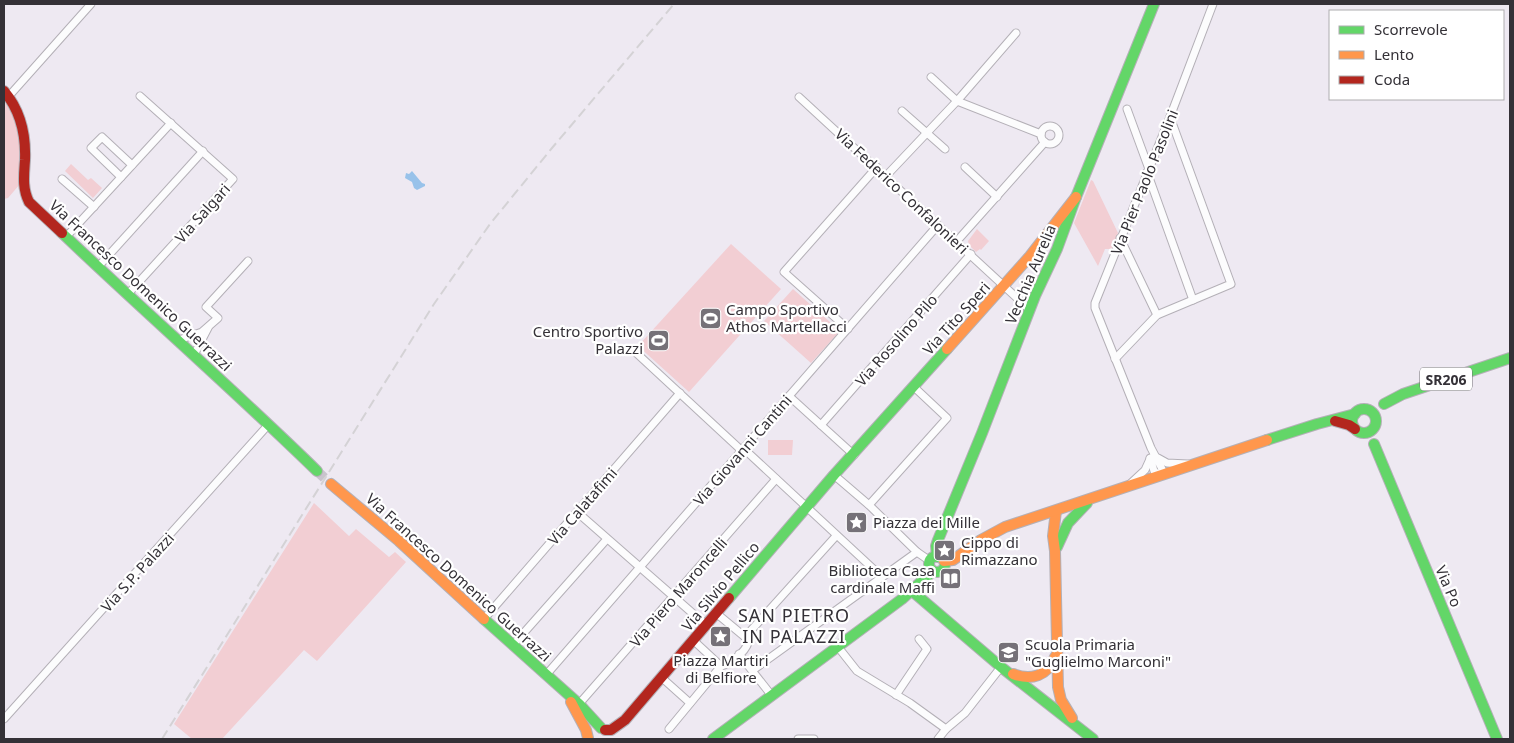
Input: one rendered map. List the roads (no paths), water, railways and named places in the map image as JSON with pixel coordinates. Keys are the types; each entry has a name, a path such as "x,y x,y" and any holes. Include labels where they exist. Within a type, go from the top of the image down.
{"main road":[{"name":"Vecchia Aurelia","path":"713,739 912,591 922,579 933,571 929,566 937,560 936,546 938,540 1030,310 1057,249 1154,4"},
{"name":"Via Francesco Domenico Guerrazzi","path":"6,94 15,109 23,136 25,148 25,195 34,207 127,295 270,424 317,471"},
{"name":"Via Tito Speri","path":"854,455 1005,285 1076,197"},
{"path":"1042,240 1052,238 1057,249"},
{"name":"SR206","path":"1355,414 1360,410 1384,404 1403,394 1510,358"},
{"path":"1329,421 1339,421 1359,431 1370,432 1384,404"},
{"path":"1367,409 1374,413 1376,422"},
{"path":"937,560 953,560 994,532 1125,487 1355,414"},
{"path":"1355,414 1352,421 1359,431"},
{"name":"Via Po","path":"1374,444 1376,422"},
{"name":"Via Po","path":"1359,431 1374,444 1497,739"},
{"name":"Via Silvio Pellico","path":"589,738 592,730 605,732 611,730 624,720 806,508 854,455"},
{"name":"Via Francesco Domenico Guerrazzi","path":"330,484 399,541 579,704 605,732"},
{"path":"1055,551 1062,532 1078,510 1093,498"},
{"path":"1057,510 1062,523 1062,532"},
{"path":"1057,510 1053,536 1055,551 1058,687 1061,700 1076,725"},
{"path":"912,591 1001,668 1093,739"},
{"path":"1001,668 1025,678 1035,677 1050,670 1056,652"},
{"name":"Via Francesco Domenico Guerrazzi","path":"566,694 589,738"}],"street":[{"path":"6,94 91,4"},
{"name":"Via Pier Paolo Pasolini","path":"1153,457 1094,306 1213,4"},
{"path":"886,176 957,102 1016,33"},
{"path":"931,77 957,102 1041,134 1045,142 1050,144 1056,142 1059,137 1058,131 1054,127 1048,126 1043,129 1041,134"},
{"name":"Via Salgari","path":"127,295 233,179 140,96"},
{"name":"Via Federico Confalonieri","path":"799,97 1030,310"},
{"path":"1127,109 1193,300"},
{"path":"902,110 945,149"},
{"path":"1115,360 1157,315 1231,284 1170,116"},
{"path":"66,238 170,123"},
{"path":"121,177 91,148 102,137 132,165"},
{"path":"957,242 1045,142"},
{"path":"98,267 203,151"},
{"path":"964,167 997,197"},
{"path":"848,328 784,272 877,168"},
{"path":"62,179 94,207"},
{"name":"Via Giovanni Cantini","path":"546,675 938,225"},
{"path":"1120,238 1157,315"},
{"name":"Via Rosolino Pilo","path":"821,424 971,254"},
{"path":"194,355 208,328 218,318 206,307 248,261"},
{"path":"178,340 208,328"},
{"path":"632,349 882,577"},
{"path":"869,505 947,418 914,387"},
{"name":"Via Calatafimi","path":"484,619 680,393"},
{"path":"790,396 854,455"},
{"name":"Via S.P. Palazzi","path":"4,719 270,424"},
{"path":"1153,457 1167,463 1196,464"},
{"path":"1153,457 1162,469 1160,476"},
{"path":"1125,487 1144,470 1153,457"},
{"path":"834,476 869,505 916,552 937,560"},
{"name":"Via Piero Maroncelli","path":"579,704 776,479"},
{"path":"577,512 706,625"},
{"path":"745,637 836,536"},
{"path":"513,645 607,539"},
{"path":"753,670 916,552"},
{"path":"668,729 721,666 727,665 748,645 745,637 716,613"},
{"path":"896,695 927,650 919,639"},
{"path":"693,640 721,666"},
{"path":"838,647 857,671 910,703 946,729"},
{"path":"739,654 772,696"},
{"path":"938,739 946,729 965,713 1001,668"},
{"path":"662,677 690,703"},
{"path":"798,739 814,739"}],"water":[{"path":"412,171 425,186 417,190 412,182 405,178 406,173 409,174"}],"tunnel":[{"path":"317,471 331,484"}],"railway":[{"path":"162,739 434,304 490,224 674,4"}],"place":[{"name":"Campo Sportivo Athos Martellacci","path":"710,318"},
{"name":"Centro Sportivo Palazzi","path":"659,340"},
{"name":"Piazza dei Mille","path":"857,522"},
{"name":"Cippo di Rimazzano","path":"945,551"},
{"name":"Biblioteca Casa cardinale Maffi","path":"951,579"},
{"name":"Piazza Martiri di Belfiore","path":"721,637"},
{"name":"Scuola Primaria \"Guglielmo Marconi\"","path":"1009,653"}],"district":[{"name":"SAN PIETRO IN PALAZZI","path":"794,625"}]}
